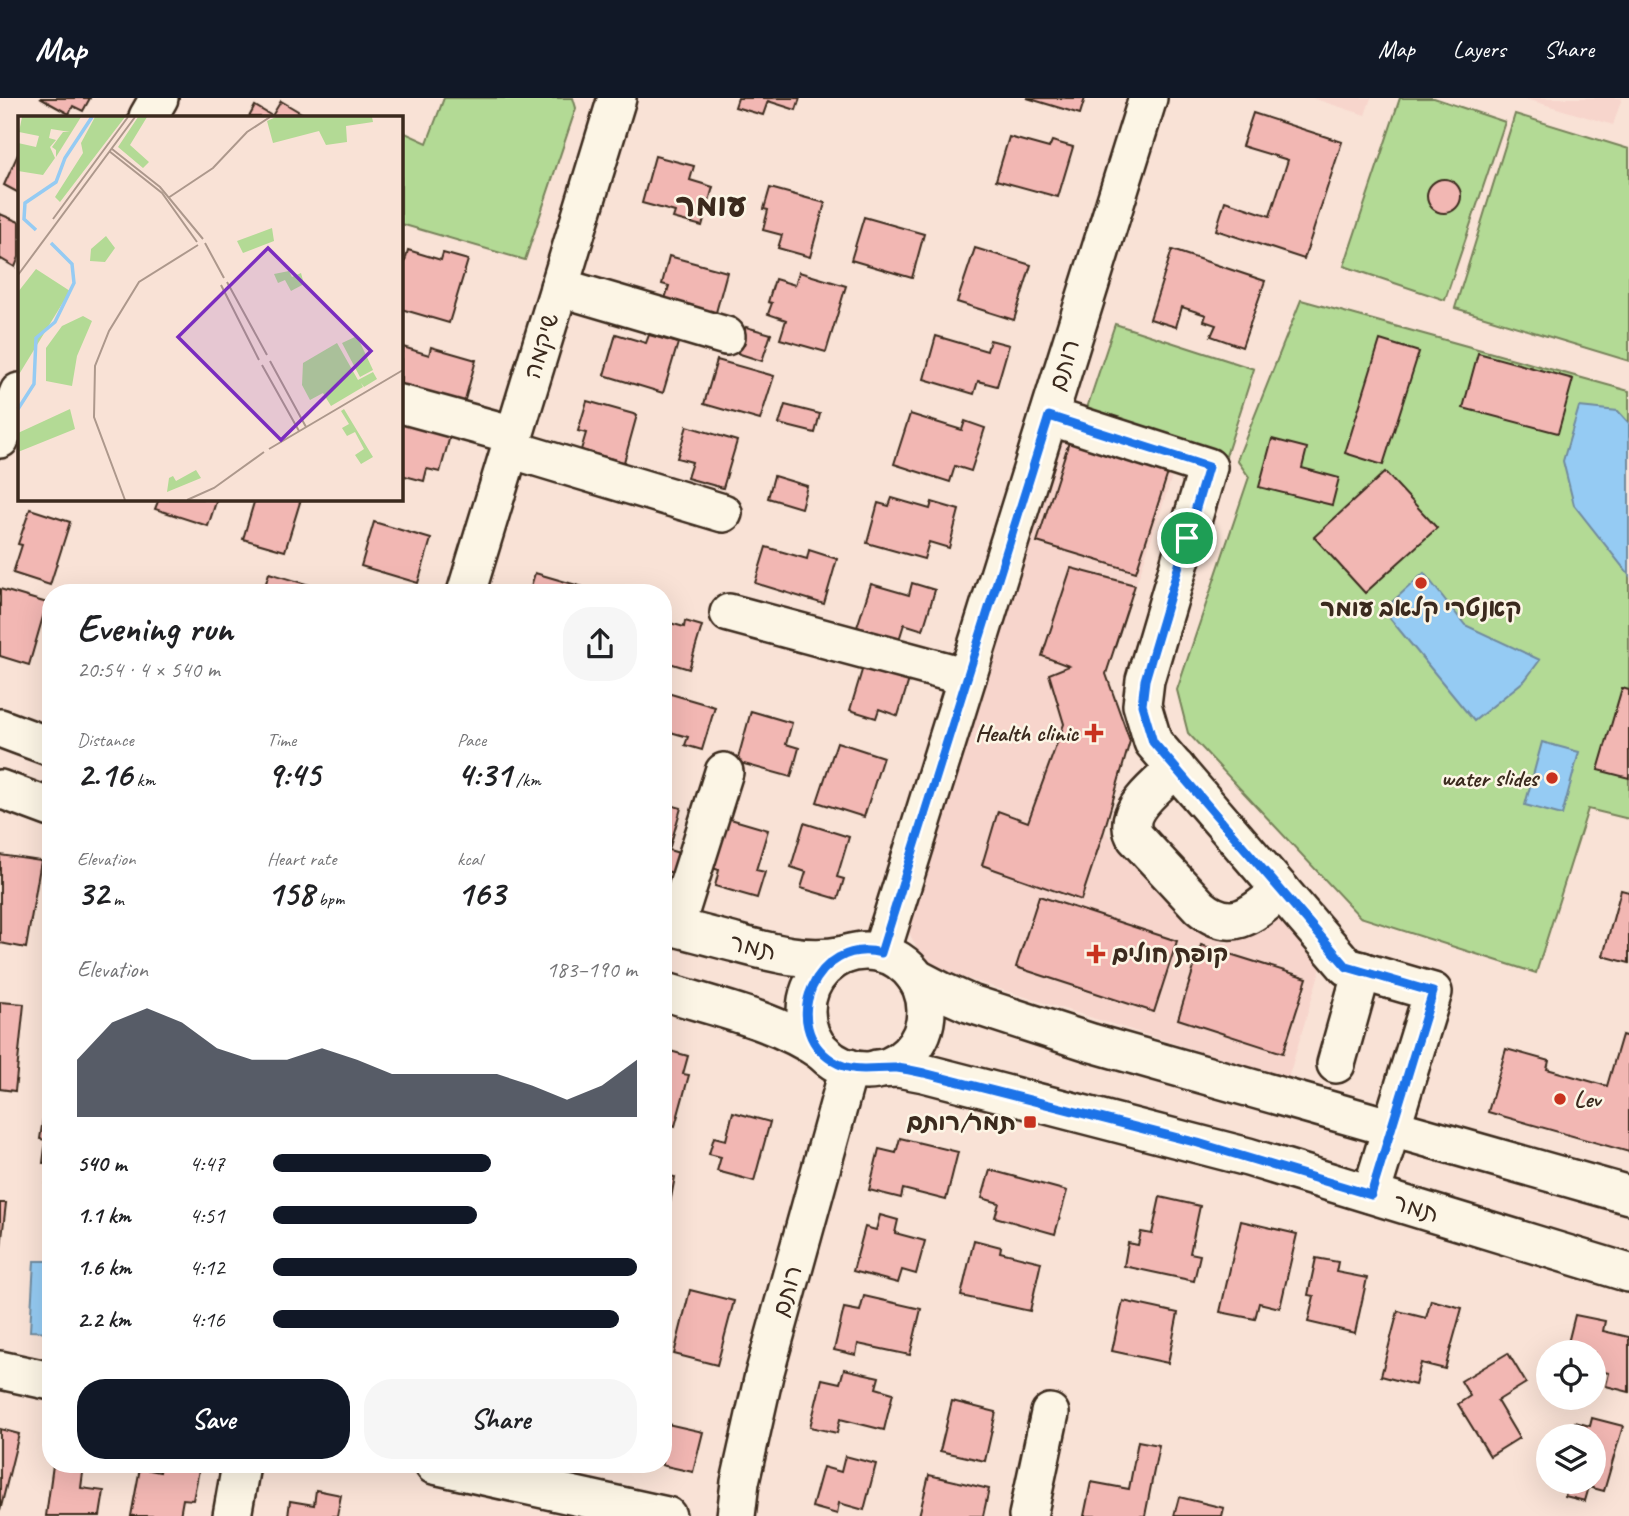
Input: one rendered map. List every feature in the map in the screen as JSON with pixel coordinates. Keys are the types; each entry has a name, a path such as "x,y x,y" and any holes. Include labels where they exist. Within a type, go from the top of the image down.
{"street":[{"path":"149,116 159,98"},
{"path":"596,98 601,150"},
{"name":"שיקמה","path":"469,584 617,98"},
{"name":"רותם","path":"881,953 1148,98"},
{"path":"559,287 726,336"},
{"path":"0,439 18,394"},
{"path":"402,404 723,513"},
{"path":"1049,416 1208,467 1145,680 1142,705 1153,742 1347,967 1433,992 1371,1195"},
{"path":"729,613 967,677"},
{"path":"0,728 42,744"},
{"path":"1176,768 1140,803 1133,814 1131,826 1136,838 1200,907 1220,920 1233,921 1247,917 1281,890"},
{"path":"672,918 724,772"},
{"path":"0,789 42,805"},
{"name":"תמר","path":"672,927 788,955 820,958 844,955"},
{"path":"866,951 881,953 909,968 922,988 926,1010 922,1033 908,1053 888,1066 850,1064 816,1044 807,1022 807,999 816,978 833,961 844,955 866,951"},
{"path":"1336,1064 1362,971"},
{"path":"916,978 968,1003 1028,1023 1629,1195"},
{"name":"תמר","path":"672,994 759,1021 850,1064 915,1071 1248,1157 1629,1273"},
{"name":"רותם","path":"736,1516 740,1482 760,1388 850,1064"},
{"path":"0,1370 42,1379"},
{"path":"1027,1516 1050,1413"},
{"path":"232,1516 240,1473"},
{"path":"471,1473 667,1516"}],"shaded area":[{"path":"1312,98 1371,98 1365,115"},
{"path":"1523,98 1622,98 1613,125"},
{"path":"1059,426 1178,459 1106,674 1130,741 1104,831 1206,935 1227,943 1250,934 1279,912 1321,967 1288,1079 939,970 920,954 907,929"}],"green space":[{"path":"444,98 573,98 576,108 525,260 402,224 402,131 427,143"},
{"path":"1400,98 1434,98 1505,122 1445,300 1344,266"},
{"path":"1515,114 1629,149 1629,361 1455,308"},
{"name":"קאנטרי קלאב עומר","path":"1301,300 1629,391 1629,819 1588,809 1536,973 1360,917 1188,733 1177,690 1249,477 1237,460"},
{"path":"1115,324 1254,369 1225,459 1085,414"}],"water":[{"path":"1579,407 1618,411 1629,423 1629,575 1574,505 1563,461"},
{"path":"1424,573 1465,625 1540,660 1525,680 1474,721 1383,610"},
{"name":"water slides","path":"1542,742 1579,752 1562,815 1525,805"},
{"path":"34,1261 42,1261 42,1332 30,1331"}],"building":[{"path":"40,98 90,98 83,111 73,106 69,114"},
{"path":"738,98 800,98 796,110 768,101 763,115 735,107"},
{"path":"1027,98 1085,98 1080,114"},
{"path":"281,101 306,116 272,116"},
{"path":"255,106 272,116 250,116"},
{"path":"1253,113 1342,142 1304,259 1216,230 1225,201 1270,216 1288,160 1242,146"},
{"path":"1009,137 1049,148 1052,141 1073,147 1058,197 996,180"},
{"path":"18,154 18,192 4,185"},
{"path":"655,156 694,166 690,180 713,187 702,226 673,218 675,212 642,203"},
{"path":"1444,179 1456,184 1461,196 1456,208 1444,213 1432,208 1427,196 1432,184"},
{"path":"770,188 825,203 810,257 778,248 782,235 763,230 768,210 764,209"},
{"path":"0,214 18,222 18,260 15,267 1,259 0,261"},
{"path":"864,217 924,234 912,278 851,260"},
{"path":"975,248 1031,265 1014,320 957,302"},
{"path":"408,250 441,260 443,253 468,260 449,323 402,309 402,271"},
{"path":"1172,250 1265,281 1242,347 1211,336 1216,325 1204,321 1206,315 1182,307 1176,327 1150,319"},
{"path":"669,256 727,272 715,316 664,302 669,286 662,284"},
{"path":"799,272 846,286 826,352 780,339 786,320 768,314 772,303 768,302 775,279 795,285"},
{"path":"746,327 771,334 762,361 737,353"},
{"path":"616,334 646,343 649,335 678,343 663,393 604,375"},
{"path":"936,336 987,351 990,340 1009,345 997,386 978,381 974,394 924,379"},
{"path":"1380,340 1419,352 1383,465 1345,453"},
{"path":"403,347 429,355 431,347 476,360 463,407 402,389"},
{"path":"1478,353 1573,379 1558,433 1463,408"},
{"path":"717,360 774,376 760,420 704,404"},
{"path":"587,401 637,415 624,462 581,450 586,433 578,431"},
{"path":"785,405 820,414 815,433 779,424"},
{"path":"910,414 962,430 965,421 985,428 971,471 955,466 950,482 894,464"},
{"path":"402,424 450,436 440,472 427,469 424,481 402,475"},
{"path":"687,426 737,441 723,488 687,478 692,462 677,458"},
{"path":"1272,439 1307,448 1302,468 1339,478 1332,505 1259,487"},
{"path":"1069,442 1168,473 1136,572 1037,542"},
{"path":"1385,472 1437,528 1365,593 1314,537"},
{"path":"774,476 807,486 801,508 768,498"},
{"path":"892,498 930,509 932,502 959,510 949,548 929,542 924,559 867,543 878,503 889,506"},
{"path":"159,500 217,500 208,526 155,509"},
{"path":"255,500 301,500 285,551 243,539"},
{"path":"30,509 70,522 50,584 13,573 22,545 18,544"},
{"path":"374,522 431,539 418,583 361,566"},
{"path":"766,547 807,559 809,550 837,559 824,604 755,583"},
{"name":"Health clinic","path":"1071,568 1135,585 1106,674 1130,741 1081,900 982,865 998,811 1028,822 1064,724 1049,674 1069,666 1042,656"},
{"path":"269,573 306,584 266,584"},
{"path":"535,573 573,584 532,584"},
{"path":"912,583 935,590 923,630 904,624 899,640 857,627 871,584 909,595"},
{"path":"0,589 42,602 42,620 29,665 0,656"},
{"path":"685,621 702,626 689,669 672,664 672,624 684,627"},
{"path":"863,667 911,673 898,716 879,709 876,718 850,710"},
{"path":"1622,688 1629,690 1629,778 1598,770"},
{"path":"672,694 715,707 702,750 685,745 688,737 672,733"},
{"path":"751,711 792,723 786,744 799,748 791,777 737,762"},
{"path":"837,742 883,757 864,817 817,802"},
{"path":"672,806 681,808 672,840"},
{"path":"727,818 768,830 756,870 765,872 757,898 715,886 719,870 712,868"},
{"path":"804,823 849,837 837,877 844,879 838,899 801,888 806,872 791,867"},
{"path":"672,851 679,853 672,873"},
{"path":"0,855 41,861 26,948 0,943"},
{"path":"1621,890 1629,892 1629,963 1603,956"},
{"name":"קופת חולים","path":"1039,896 1177,941 1154,1012 1016,967"},
{"name":"קופת חולים","path":"1201,945 1307,978 1283,1053 1178,1019"},
{"path":"0,1002 24,1004 15,1091 0,1089"},
{"name":"Lev","path":"1622,1035 1629,1037 1629,1152 1488,1112 1506,1049 1549,1061 1547,1069 1607,1086"},
{"path":"672,1052 688,1056 683,1074 689,1075 675,1126 672,1125"},
{"path":"733,1112 770,1122 754,1181 717,1171 721,1157 709,1154 714,1137 726,1140"},
{"path":"900,1138 958,1152 946,1200 903,1189 901,1198 869,1190 879,1149 896,1153"},
{"path":"990,1170 1067,1191 1055,1234 995,1217 999,1203 982,1198"},
{"path":"1160,1197 1200,1206 1190,1253 1200,1255 1194,1281 1124,1266 1128,1243 1138,1245 1141,1232 1152,1234"},
{"path":"0,1203 6,1203 0,1256"},
{"path":"880,1215 898,1220 895,1233 925,1241 916,1274 902,1270 898,1283 853,1271 865,1227 876,1230"},
{"path":"1241,1221 1297,1234 1280,1308 1259,1303 1255,1319 1220,1312"},
{"path":"974,1240 1001,1247 1000,1252 1041,1262 1030,1311 961,1296"},
{"path":"1316,1258 1338,1262 1336,1272 1367,1278 1355,1333 1308,1322 1314,1296 1308,1295"},
{"path":"690,1290 734,1301 717,1365 674,1354"},
{"path":"864,1296 921,1309 910,1355 858,1344 856,1355 834,1350 844,1308 860,1311"},
{"path":"1431,1300 1462,1308 1445,1369 1421,1363 1415,1385 1381,1376 1398,1311 1426,1318"},
{"path":"1123,1301 1178,1313 1168,1363 1112,1351"},
{"path":"1575,1315 1605,1321 1603,1331 1629,1337 1629,1392 1606,1386 1609,1373 1606,1372 1606,1340 1569,1340"},
{"path":"1508,1353 1526,1383 1497,1401 1519,1438 1490,1456 1458,1404 1470,1396 1461,1381"},
{"path":"844,1369 879,1377 876,1388 893,1393 884,1430 840,1419 837,1433 810,1427 822,1379 840,1383"},
{"path":"952,1401 996,1412 985,1461 940,1451"},
{"path":"1592,1418 1623,1426 1606,1484 1606,1424 1590,1424"},
{"path":"672,1425 703,1432 693,1472 672,1467"},
{"path":"0,1429 19,1434 0,1511"},
{"path":"1138,1441 1159,1445 1145,1516 1084,1516 1091,1482 1129,1489"},
{"path":"845,1456 876,1464 864,1510 839,1503 837,1514 812,1507 823,1467 841,1472"},
{"path":"52,1473 83,1473 81,1488 104,1491 100,1516 46,1516"},
{"path":"139,1473 198,1473 193,1500 183,1499 180,1516 131,1516"},
{"path":"929,1475 989,1489 983,1516 919,1516"},
{"path":"316,1490 341,1495 337,1516 288,1516 290,1501 314,1505"},
{"path":"1566,1494 1587,1494 1585,1501"},
{"path":"1179,1497 1224,1508 1222,1516 1174,1516"}],"place":[{"name":"קאנטרי קלאב עומר","path":"1421,583"},
{"name":"Health clinic","path":"1094,733"},
{"name":"water slides","path":"1552,778"},
{"name":"קופת חולים","path":"1096,954"},
{"name":"Lev","path":"1560,1099"},
{"name":"תמר/רותם","path":"1030,1122"}],"district":[{"name":"עומר","path":"711,205"}],"route":[{"path":"1049,416 1208,467 1187,538 1145,680 1142,705 1153,742 1347,967 1433,992 1371,1195 1198,1143 924,1073 898,1068 855,1070 833,1061 824,1053 816,1044 807,1022 807,999 816,978 824,969 844,955 866,951 881,953 1049,416"}]}
